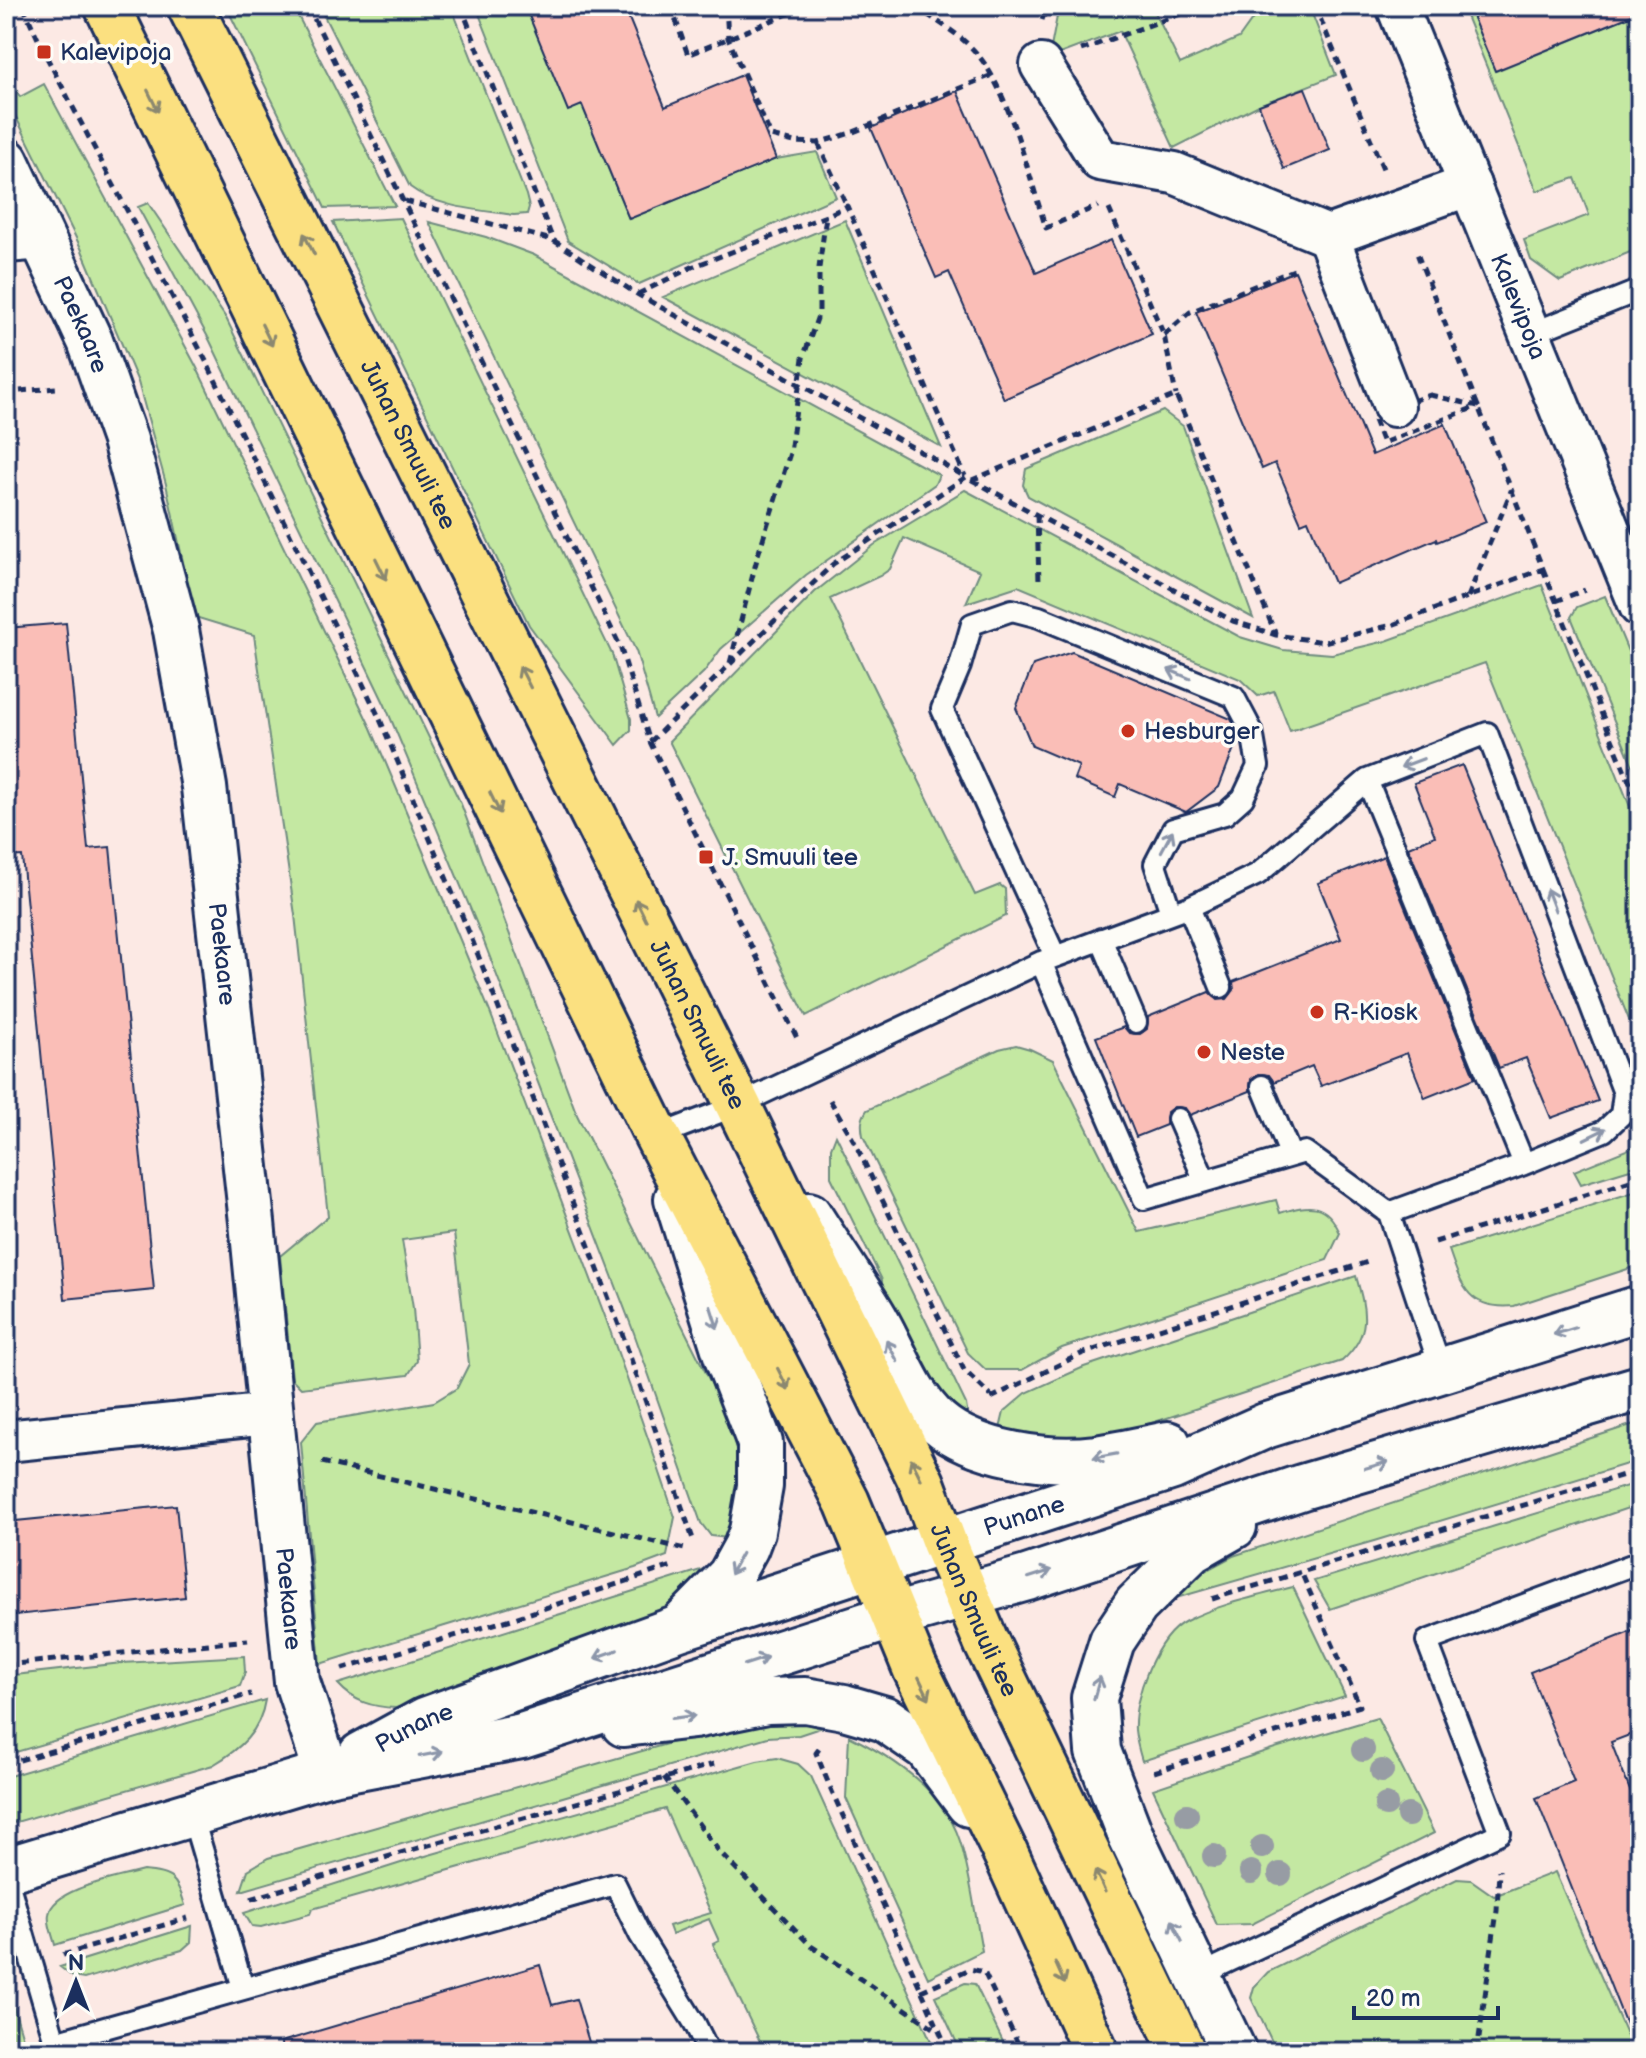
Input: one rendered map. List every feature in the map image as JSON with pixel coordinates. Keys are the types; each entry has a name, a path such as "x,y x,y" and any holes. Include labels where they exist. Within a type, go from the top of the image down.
{"main road":[{"path":"107,6 657,1136 847,1502 915,1668 1005,1852 1096,2052"},
{"name":"Juhan Smuuli tee","path":"190,6 738,1105 922,1483 965,1595 1156,2001 1183,2052"},
{"name":"Paekaare","path":"6,161 25,241 90,341 125,440 176,630 204,787 297,1682 327,1773"},
{"path":"738,1105 876,1320 920,1403 940,1424 978,1445 1024,1456 1060,1460 1094,1458 1265,1426"},
{"path":"657,1136 727,1358 760,1443 760,1486 746,1547 730,1576 679,1628"},
{"name":"Punane","path":"327,1773 425,1720 679,1628 1173,1467 1265,1426 1640,1308"},
{"name":"Punane","path":"6,1873 327,1773 522,1736 894,1616 1027,1578 1302,1487 1640,1388"},
{"path":"1234,2052 1130,1834 1098,1751 1094,1698 1112,1641 1136,1605 1192,1550 1302,1487"},
{"path":"522,1736 694,1716 767,1701 805,1700 844,1707 885,1719 927,1748 1005,1852"}],"street":[{"name":"Kalevipoja","path":"1397,6 1640,606"},
{"path":"1041,65 1100,160 1174,173 1328,236 1470,185"},
{"path":"1328,236 1394,406"},
{"path":"6,1441 272,1432"}],"lane":[{"path":"1530,334 1640,290"},
{"path":"1221,987 1155,864 1173,829 1225,814 1243,798 1258,766 1252,731 1234,697 1039,617 1012,610 972,624 960,666 942,709 1048,959 1144,1199 1305,1152 1389,1213 1441,1370"},
{"path":"657,1136 738,1105 1048,959 1180,910 1258,874 1367,780 1487,733 1624,1093 1621,1115 1604,1131 1389,1213"},
{"path":"1367,780 1524,1164"},
{"path":"1101,939 1136,1022"},
{"path":"1262,1086 1291,1156"},
{"path":"1178,1119 1205,1181"},
{"path":"1156,2001 1221,1965 1500,1833 1427,1641 1640,1562"},
{"path":"192,1815 243,1988"},
{"path":"6,1873 57,2047 243,1988 615,1884 640,1935 709,2052"}],"path":[{"path":"6,1764 515,1618 670,1567 696,1547 623,1336 473,942 379,717 207,363 44,52 23,6"},
{"path":"308,6 620,646 650,742 813,1070 854,1141 964,1370 991,1396 1081,1354 1640,1178"},
{"path":"461,6 553,240"},
{"path":"671,6 688,55 807,6"},
{"path":"726,6 728,38 771,136 794,142 818,143 851,133 992,75"},
{"path":"1176,6 1186,12"},
{"path":"996,82 1186,12 1217,12 1236,6"},
{"path":"1315,6 1640,808"},
{"path":"818,143 969,478"},
{"path":"1100,160 1107,202 1164,335 1176,395 1276,635"},
{"path":"405,201 553,240 637,294 969,478 1233,621 1276,635 1324,642 1392,625 1543,569"},
{"path":"637,294 692,267 847,206"},
{"path":"730,664 758,555 790,453 803,358 819,313 819,268 826,216"},
{"path":"1164,335 1190,312 1299,268 1328,236"},
{"path":"6,392 70,387"},
{"path":"650,742 833,564 969,478 1176,395"},
{"path":"1468,597 1512,490"},
{"path":"1037,515 1039,617"},
{"path":"272,1432 692,1551"},
{"path":"1205,1601 1640,1470"},
{"path":"1150,1773 1360,1706 1301,1572"},
{"path":"6,1665 260,1638"},
{"path":"816,1753 824,1743"},
{"path":"805,1749 816,1753 949,2052"},
{"path":"31,1964 720,1762"},
{"path":"664,1777 718,1850 811,1946 940,2032"},
{"path":"1477,2052 1497,1911 1500,1833"},
{"path":"921,1991 970,1969 984,1972 1022,2052"}],"green space":[{"path":"226,6 293,6 395,206 325,208"},
{"path":"319,6 451,6 526,195 527,214 460,207 433,200 410,187"},
{"path":"476,6 525,6 582,105 629,219 776,159 817,152 836,197 639,284 568,241"},
{"path":"1059,6 1152,6 1180,64 1239,38 1262,6 1309,6 1336,75 1259,105 1174,148 1120,31 1049,58"},
{"path":"1462,6 1468,6 1496,71 1640,12 1640,248 1560,281 1531,260 1524,240 1589,215 1575,178 1537,191"},
{"path":"6,70 20,97 44,84 196,366 371,728 490,1012 606,1319 675,1517 667,1556 320,1664 301,1442 317,1422 434,1402 457,1388 469,1364 454,1233 402,1240 413,1308 417,1361 408,1375 301,1388 292,1379 280,1256 328,1216 295,915 254,635 195,617 166,484 138,382 81,248 6,97"},
{"path":"148,203 226,318 461,804 577,1115 723,1407 735,1443 738,1472 736,1502 727,1538 711,1536 701,1523 634,1333 481,934 385,705 210,341 138,207"},
{"path":"401,218 612,654 631,719 631,730 617,745 529,625 333,222"},
{"path":"845,220 941,447 663,297"},
{"path":"429,222 486,237 534,255 939,475 935,484 806,575 721,649 704,672 655,718 636,651"},
{"path":"1163,411 1183,426 1253,618 1028,496 1023,485 1026,469"},
{"path":"965,490 1240,637 1283,650 1332,654 1386,641 1542,585 1640,832 1640,1047 1485,663 1290,731 1274,691 1258,696 1240,679 1018,586 966,603 980,571 904,538 890,569 830,599 975,895 1000,885 1005,889 1006,916 806,1016 669,741 815,592 874,545"},
{"path":"1605,596 1640,680 1640,783 1571,617 1577,607"},
{"path":"1016,1045 1053,1060 1139,1232 1276,1200 1280,1213 1308,1207 1323,1210 1329,1215 1340,1233 1327,1260 1062,1348 1022,1370 986,1370 968,1353 863,1136 862,1122 867,1110 999,1049"},
{"path":"836,1135 966,1404 968,1417 933,1385 882,1289 882,1280 831,1177 831,1148"},
{"path":"1640,1140 1640,1166 1581,1184 1574,1171 1629,1149"},
{"path":"1640,1190 1640,1265 1514,1306 1499,1306 1477,1300 1463,1285 1449,1250"},
{"path":"1356,1276 1364,1322 1358,1341 1342,1361 1124,1432 1088,1440 999,1433 1004,1412 1026,1393 1084,1367"},
{"path":"1640,1422 1640,1460 1169,1600 1199,1574 1233,1556"},
{"path":"1640,1482 1640,1504 1330,1609 1314,1581"},
{"path":"710,1567 686,1594 654,1617 513,1671 396,1708 364,1702 338,1684"},
{"path":"1293,1587 1345,1696 1142,1761 1135,1717 1148,1669 1165,1640 1175,1629 1199,1615"},
{"path":"244,1656 245,1672 240,1686 6,1755 6,1676 122,1663"},
{"path":"265,1700 259,1721 247,1738 232,1753 213,1765 6,1825 6,1777"},
{"path":"1377,1718 1434,1833 1252,1924 1217,1925 1153,1789"},
{"path":"800,1722 820,1728 799,1735 768,1737 241,1891 248,1870 268,1858 712,1731 745,1724"},
{"path":"849,1736 900,1766 930,1792 952,1823 960,1841 982,1951 928,1978 846,1798"},
{"path":"777,1758 798,1764 811,1776 936,2052 765,2052 713,1944 719,1941 709,1919 672,1934 669,1926 711,1913 665,1809 312,1909 310,1914 261,1927 252,1926 244,1913 401,1863 757,1761"},
{"path":"143,1871 161,1873 172,1879 185,1905 55,1945 49,1914 63,1897 89,1885"},
{"path":"1555,1872 1634,2052 1277,2052 1251,1998 1254,1987 1268,1972 1457,1879 1471,1880 1494,1896"},
{"path":"192,1926 191,1942 182,1950 84,1979 73,1977 60,1967"},
{"path":"965,1983 975,1984 1008,2052 961,2052 935,1996"},
{"path":"7,1984 27,2052 6,2052"}],"building":[{"path":"525,6 624,6 665,107 742,75 776,159 629,219 582,105 568,111"},
{"path":"1468,6 1640,6 1640,12 1495,71"},
{"path":"1305,88 1330,150 1284,169 1259,105"},
{"path":"957,91 1036,273 1111,240 1152,334 1004,399 949,272 936,278 871,128"},
{"path":"1295,271 1372,455 1445,424 1486,522 1437,542 1436,539 1334,583 1308,520 1301,523 1275,463 1262,469 1196,312"},
{"path":"66,623 88,849 110,847 154,1290 65,1299 22,856 6,857 6,628"},
{"name":"Hesburger","path":"1072,652 1231,719 1239,735 1219,787 1186,812 1120,784 1115,797 1074,779 1079,766 1032,746 1016,708 1033,665"},
{"path":"1462,765 1598,1101 1551,1118 1526,1058 1499,1068 1408,847 1435,836 1414,783"},
{"path":"1384,856 1475,1078 1425,1098 1407,1053 1321,1086 1312,1066 1274,1082 1269,1075 1258,1074 1251,1079 1250,1091 1190,1115 1185,1108 1174,1107 1167,1112 1166,1125 1136,1137 1096,1037 1124,1027 1129,1033 1140,1034 1147,1029 1148,1017 1209,992 1218,1000 1227,999 1234,990 1233,982 1341,939 1318,883"},
{"path":"176,1505 185,1597 6,1616 6,1522"},
{"path":"1640,1628 1640,1731 1611,1742 1640,1816 1640,2052 1637,2052 1536,1798 1574,1782 1530,1672"},
{"path":"540,1965 552,2005 576,1999 592,2052 282,2052 281,2042"}],"place":[{"name":"Kalevipoja","path":"44,52"},
{"name":"Hesburger","path":"1128,731"},
{"name":"J. Smuuli tee","path":"706,857"},
{"name":"R-Kiosk","path":"1317,1012"},
{"name":"Neste","path":"1204,1052"}]}
